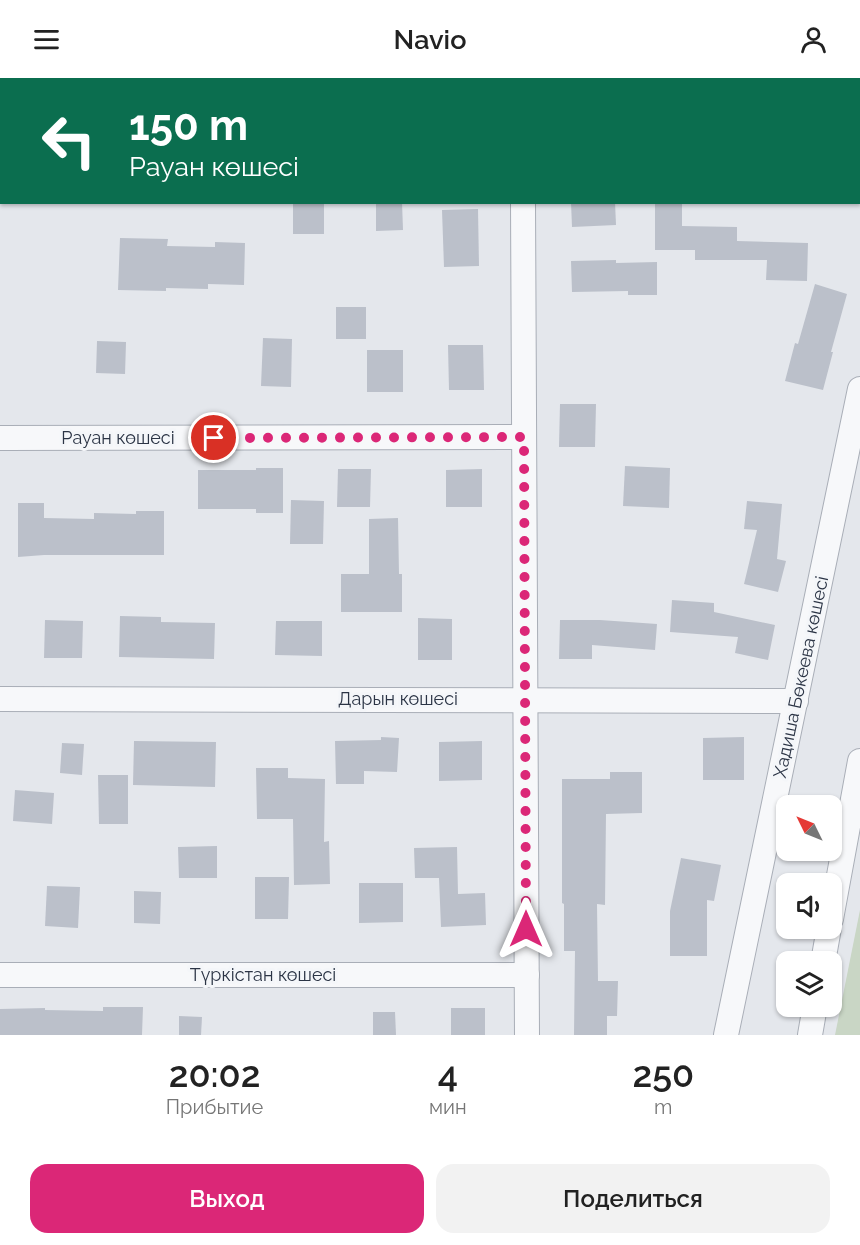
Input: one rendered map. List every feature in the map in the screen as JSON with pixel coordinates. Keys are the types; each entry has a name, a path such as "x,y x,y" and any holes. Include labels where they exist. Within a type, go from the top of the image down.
{"street":[{"path":"523,204 527,1035"},
{"name":"Хадиша Бөкеева көшесі","path":"726,1035 860,389"},
{"name":"Рауан көшесі","path":"0,438 524,437"},
{"name":"Дарын көшесі","path":"0,699 796,701"},
{"path":"839,873 860,761"},
{"name":"Түркістан көшесі","path":"0,975 527,975"},
{"path":"810,1035 813,1017"}],"green space":[{"path":"860,910 860,1035 835,1035 839,1017 842,1017 842,1000"}],"building":[{"path":"293,204 324,204 324,234 293,234"},
{"path":"376,204 402,204 403,230 376,231"},
{"path":"571,204 615,204 616,225 572,227"},
{"path":"655,204 682,204 682,226 737,227 737,241 808,243 807,281 766,280 767,260 695,260 695,250 655,250"},
{"path":"478,209 479,266 444,267 442,210"},
{"path":"120,238 168,239 167,246 215,247 215,242 245,243 244,285 208,284 208,289 166,288 166,291 118,290"},
{"path":"616,260 616,263 657,262 657,295 628,295 628,291 572,292 571,261"},
{"path":"815,284 847,294 823,390 785,381"},
{"path":"336,307 366,307 366,339 336,339"},
{"path":"263,338 292,339 291,387 261,386"},
{"path":"97,341 126,342 125,374 96,373"},
{"path":"448,345 483,345 484,390 449,390"},
{"path":"367,350 403,350 403,392 367,392"},
{"path":"560,404 596,404 595,447 559,447"},
{"path":"625,466 670,468 669,508 623,506"},
{"path":"256,468 283,468 283,513 256,513 256,509 198,509 198,470 256,470"},
{"path":"338,469 371,469 370,507 337,507"},
{"path":"482,469 482,507 446,507 446,470"},
{"path":"291,500 324,501 323,544 290,544"},
{"path":"747,501 782,504 777,559 786,561 778,592 744,584 757,530 744,529"},
{"path":"18,503 44,503 44,518 94,519 94,513 136,514 136,511 164,511 164,555 18,557"},
{"path":"398,518 402,612 341,612 341,574 369,574 369,519"},
{"path":"672,600 714,603 714,612 775,625 768,660 735,653 738,637 670,632"},
{"path":"120,616 161,617 161,622 215,623 214,659 119,657"},
{"path":"418,618 452,619 452,660 418,660"},
{"path":"45,620 83,621 82,658 44,658"},
{"path":"560,620 657,624 655,650 592,645 592,659 559,659"},
{"path":"276,621 322,621 322,656 275,655"},
{"path":"381,737 399,738 397,772 364,771 364,784 336,784 335,741 381,740"},
{"path":"744,737 744,780 703,780 703,738"},
{"path":"134,741 216,742 215,787 133,785"},
{"path":"482,741 482,780 439,781 439,742"},
{"path":"62,743 84,744 82,775 60,773"},
{"path":"256,768 288,768 288,778 325,779 324,842 329,841 330,884 294,885 293,819 257,819"},
{"path":"610,772 642,772 642,813 606,814 605,905 597,904 598,981 618,981 617,1016 607,1016 607,1035 574,1035 575,951 564,951 562,779 610,779"},
{"path":"98,775 128,775 128,824 99,824"},
{"path":"15,790 54,793 52,824 13,821"},
{"path":"217,846 217,878 179,878 178,847"},
{"path":"457,847 458,894 485,893 486,925 441,927 439,878 415,878 414,848"},
{"path":"681,858 721,865 714,901 707,900 707,956 670,956 670,911"},
{"path":"255,877 289,877 288,919 255,919"},
{"path":"359,883 403,883 403,922 359,923"},
{"path":"47,886 80,887 78,928 45,926"},
{"path":"134,891 161,892 160,924 134,923"},
{"path":"103,1007 143,1007 142,1035 0,1035 0,1009 45,1008 45,1010 103,1011"},
{"path":"451,1008 485,1008 485,1035 451,1035"},
{"path":"373,1012 395,1012 396,1035 373,1035"},
{"path":"179,1016 202,1017 201,1035 179,1035"}],"route":[{"path":"214,438 524,437 526,929"}]}
